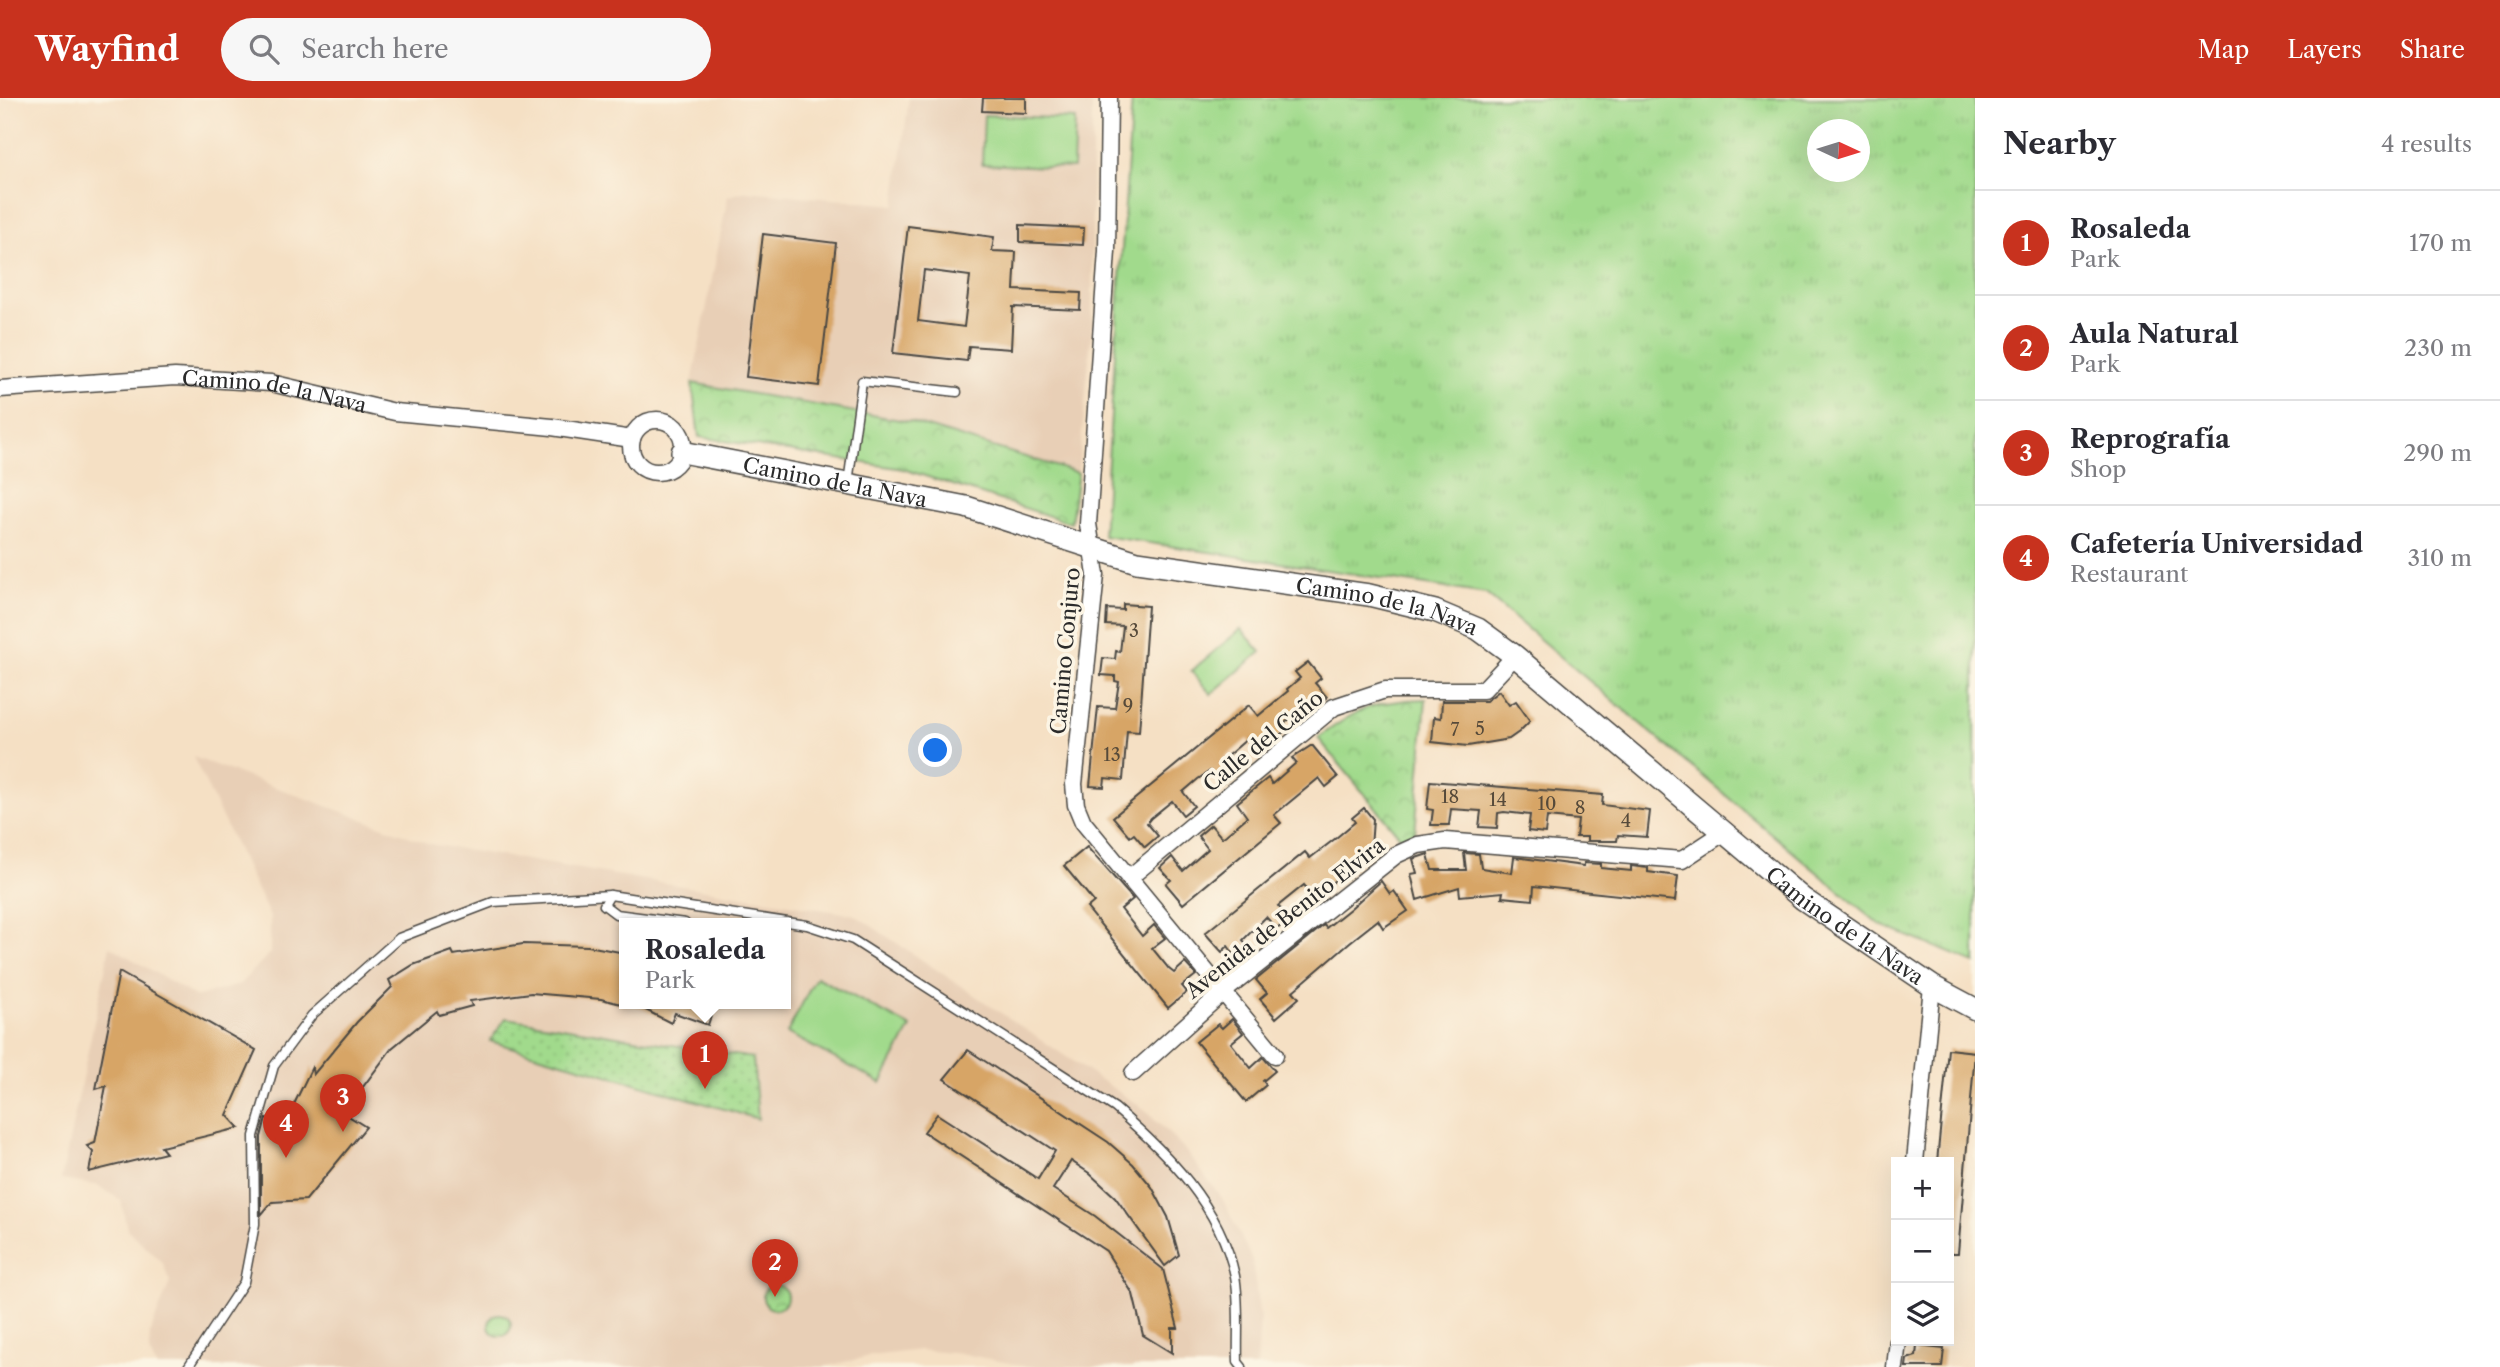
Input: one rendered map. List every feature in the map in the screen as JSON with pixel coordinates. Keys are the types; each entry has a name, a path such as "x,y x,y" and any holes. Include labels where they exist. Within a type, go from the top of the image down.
{"street":[{"name":"Camino Conjuro","path":"1109,98 1107,251 1088,524 1096,575 1074,784 1076,804 1083,822 1275,1055"},
{"name":"Camino de la Nava","path":"0,389 175,377 271,383 395,412 552,427 632,439"},
{"path":"664,422 679,433 682,452 670,468 650,471 634,459 632,439 645,424 664,422"},
{"name":"Camino de la Nava","path":"682,452 966,507 1137,562 1369,595 1421,608 1478,629 1516,656 1726,831 1803,899 1931,986 1975,1009"},
{"name":"Calle del Caño","path":"1129,878 1334,707 1385,690 1483,690 1516,656"},
{"name":"Avenida de Benito Elvira","path":"1133,1073 1222,993 1396,855 1419,845 1445,841 1682,860 1726,831"},
{"path":"1915,1157 1931,986"},
{"path":"1895,1367 1897,1346"}],"lane":[{"path":"848,483 862,381 957,392"},
{"path":"610,895 604,905 616,914 647,918"},
{"path":"188,1367 244,1282 255,1224 254,1136 274,1066 312,1015 399,937 493,902 610,895 761,918"},
{"path":"791,923 853,940 1115,1108 1153,1141 1186,1176 1217,1225 1235,1276 1238,1362 1242,1367"}],"shaded area":[{"path":"909,98 1092,98 1092,328 1078,473 911,422 692,383 728,196 747,191 895,205"},
{"path":"193,757 430,844 855,915 1141,1107 1181,1145 1222,1198 1252,1260 1260,1318 1257,1367 1029,1367 964,1354 919,1350 870,1356 823,1367 157,1367 149,1352 150,1333 170,1282 163,1263 127,1229 121,1200 96,1185 61,1180 110,946 196,997 239,985 270,953 270,917"}],"green space":[{"path":"1132,98 1975,98 1975,963 1880,925 1486,594 1103,536"},
{"path":"984,115 1075,119 1073,168 982,164"},
{"path":"692,383 911,422 1078,473 1071,523 903,469 699,437"},
{"path":"1241,629 1261,652 1211,694 1191,671"},
{"path":"1426,699 1415,834 1401,838 1318,738 1345,719 1368,708 1380,704"},
{"path":"816,977 911,1027 881,1083 787,1033"},
{"path":"506,1018 753,1058 758,1119 490,1041"},
{"path":"775,1285 784,1288 787,1297 784,1306 775,1309 766,1306 763,1297 766,1288"},
{"path":"496,1314 504,1314 511,1321 511,1329 504,1336 496,1336 489,1329 489,1321"}],"building":[{"path":"983,98 1026,98 1026,113 982,111"},
{"path":"1020,225 1084,228 1083,245 1020,242"},
{"path":"908,226 994,237 992,251 1016,252 1014,290 1081,293 1080,310 1013,307 1011,349 969,346 967,361 893,353","holes":["924,270 970,276 964,327 918,321"]},
{"path":"763,234 836,243 819,386 746,377"},
{"path":"1123,604 1148,606 1139,732 1127,731 1123,780 1105,778 1104,787 1090,786 1098,707 1115,708 1119,682 1115,681 1115,676 1101,675 1103,658 1115,659 1116,651 1120,652 1123,626 1106,625 1107,609 1123,610"},
{"path":"1308,662 1321,678 1315,683 1327,697 1314,707 1310,702 1285,723 1286,730 1258,753 1247,739 1221,761 1232,775 1221,784 1210,771 1198,779 1183,792 1194,806 1183,815 1172,801 1151,818 1147,823 1158,836 1145,847 1134,834 1130,837 1113,817 1249,705 1258,716 1288,691 1300,678 1295,672"},
{"path":"1499,691 1509,705 1516,701 1530,721 1519,732 1509,739 1468,746 1432,742 1434,717 1441,718 1442,701 1486,701"},
{"path":"1312,745 1338,777 1326,787 1319,778 1274,815 1281,823 1183,904 1166,884 1171,880 1160,868 1172,857 1183,871 1208,849 1198,836 1211,825 1222,838 1226,835 1247,817 1237,803 1268,778 1272,784 1296,763 1292,758"},
{"path":"1430,781 1603,795 1602,805 1650,811 1647,837 1618,835 1617,841 1587,841 1587,837 1576,837 1578,820 1547,817 1545,833 1528,831 1530,815 1504,812 1498,813 1497,828 1479,827 1481,811 1451,809 1449,825 1431,825 1433,810 1427,809"},
{"path":"1364,808 1373,819 1371,848 1315,898 1304,885 1278,906 1289,919 1277,929 1266,917 1243,940 1251,951 1239,961 1228,946 1222,952 1205,933 1305,852 1310,858 1336,838 1355,822 1352,818"},
{"path":"1087,847 1133,899 1121,909 1142,936 1154,925 1165,938 1152,948 1169,969 1174,973 1185,963 1196,975 1182,986 1187,992 1168,1008 1087,908 1094,902 1064,866"},
{"path":"1464,853 1479,854 1481,868 1512,873 1514,857 1584,866 1584,863 1601,864 1601,868 1631,871 1631,866 1648,868 1648,872 1678,876 1675,901 1534,886 1533,900 1502,897 1503,892 1460,896 1459,887 1417,900 1411,874 1417,873 1413,859 1428,854 1432,870 1466,870"},
{"path":"1381,881 1390,894 1394,891 1408,911 1383,928 1378,920 1350,942 1293,991 1299,998 1276,1018 1260,999 1267,993 1256,980 1324,925 1326,928"},
{"path":"523,944 588,946 619,952 619,1004 601,999 531,993 470,1001 472,1006 439,1015 437,1011 392,1048 351,1103 347,1115 366,1127 306,1200 272,1202 261,1215 261,1137 266,1118 285,1123 312,1067 313,1075 357,1022 392,987 389,980 413,965 452,951 454,955"},
{"path":"119,972 256,1050 227,1115 239,1128 161,1147 166,1153 89,1172 93,1152 87,1146 95,1143 106,1086 96,1089"},
{"path":"644,1009 713,1009 708,1025 675,1013 671,1023"},
{"path":"1232,1019 1243,1033 1231,1043 1251,1068 1263,1057 1275,1071 1263,1081 1266,1085 1246,1102 1196,1042 1218,1024 1222,1028"},
{"path":"1948,1049 1975,1052 1958,1253 1954,1253 1954,1157 1937,1157"},
{"path":"968,1050 1108,1142 1133,1164 1152,1187 1168,1217 1179,1255 1165,1266 1115,1197 1089,1173 1071,1161 1053,1189 1095,1216 1163,1269 1178,1328 1172,1328 1172,1353 1143,1335 1133,1294 1106,1251 924,1132 937,1114 1038,1179 1055,1151 944,1079"},
{"path":"1917,1346 1944,1349 1942,1367 1906,1367 1907,1359 1916,1356"}],"place":[{"name":"Rosaleda","path":"705,1089"},
{"name":"Reprografía","path":"343,1132"},
{"name":"Cafetería Universidad","path":"286,1158"},
{"name":"Aula Natural","path":"775,1297"}]}
